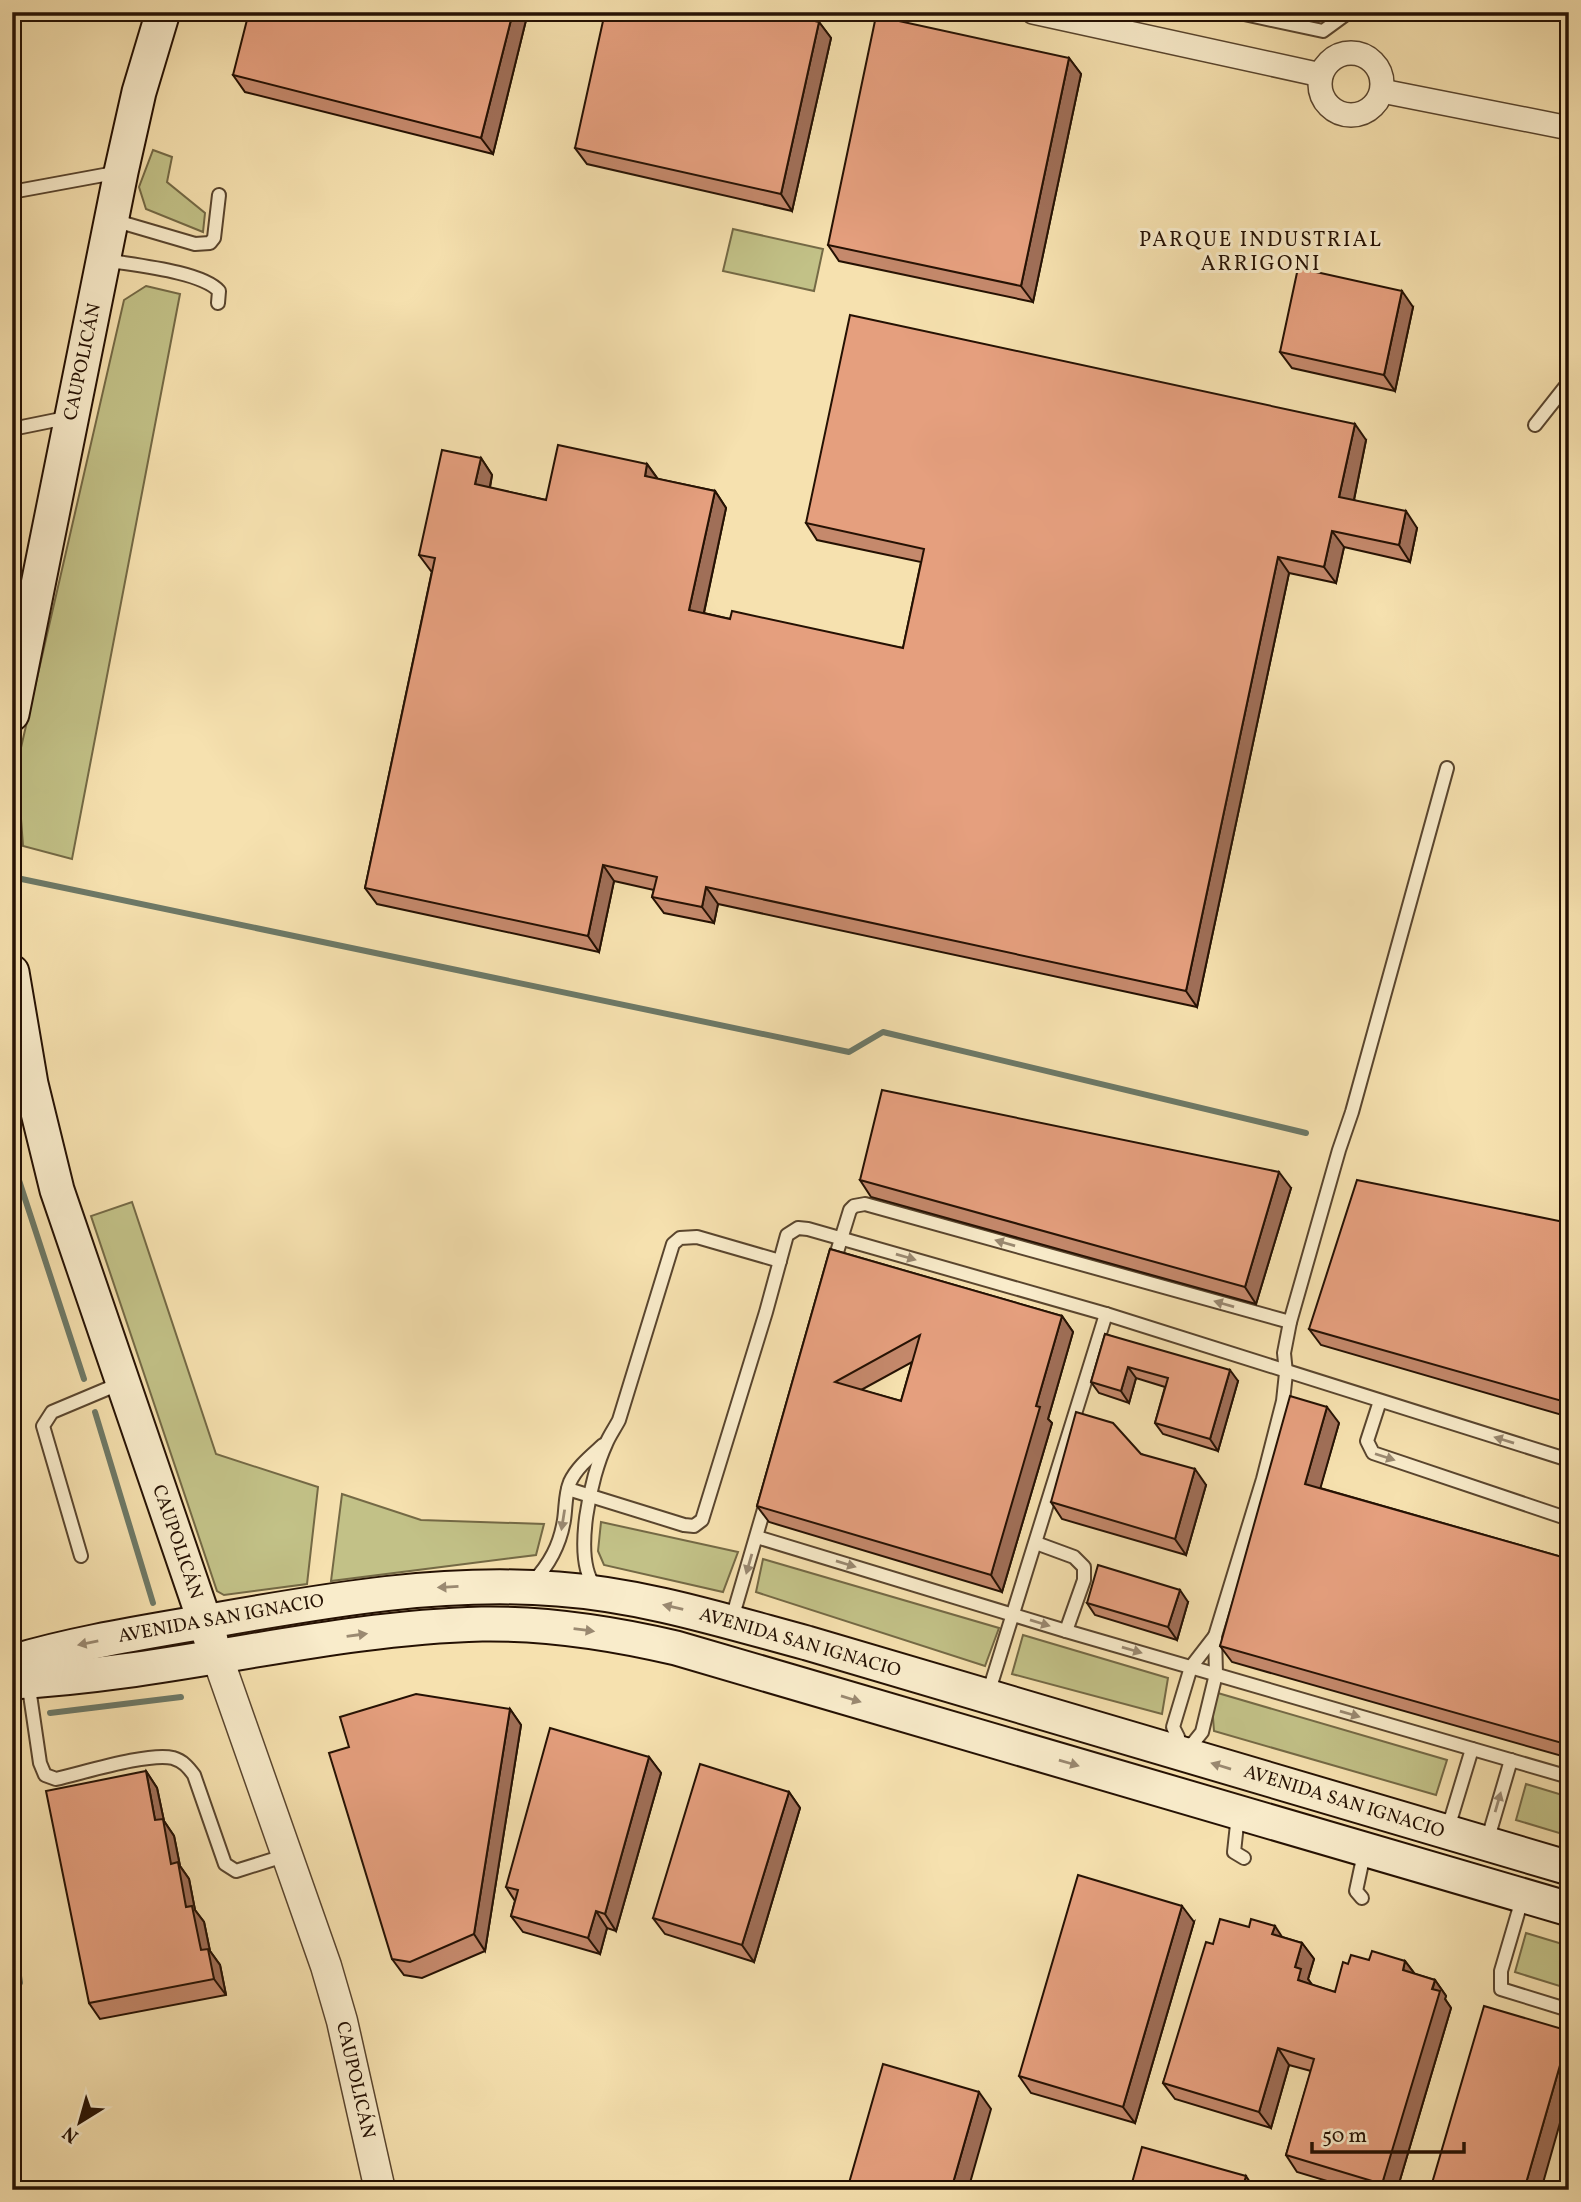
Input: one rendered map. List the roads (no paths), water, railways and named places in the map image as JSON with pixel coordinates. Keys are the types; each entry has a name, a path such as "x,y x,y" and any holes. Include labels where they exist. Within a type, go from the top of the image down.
{"main road":[{"name":"CAUPOLICÁN","path":"12,714 121,172 139,92 163,12"},
{"name":"CAUPOLICÁN","path":"12,972 42,1137 73,1243 217,1656"},
{"name":"AVENIDA SAN IGNACIO","path":"18,1675 69,1647 357,1596 445,1587 528,1587 599,1593 647,1601 807,1643 1569,1868"},
{"path":"293,1606 290,1628 303,1643"},
{"name":"AVENIDA SAN IGNACIO","path":"18,1675 217,1656 380,1632 460,1625 565,1628 621,1636 677,1648 1569,1909"},
{"path":"795,1682 802,1675 807,1663 807,1643"},
{"path":"911,1717 904,1705 906,1691 910,1685 922,1678"}],"street":[{"path":"1033,12 1321,75"},
{"path":"1344,53 1359,53 1371,60 1380,71 1382,91 1370,109 1357,115 1343,115 1330,108 1322,97 1319,83 1322,69 1332,58 1344,53"},
{"path":"1382,91 1569,128"},
{"name":"CAUPOLICÁN","path":"217,1656 326,1966 342,2021 380,2190"}],"lane":[{"path":"1235,12 1323,31 1349,12"},
{"path":"17,191 121,172"},
{"path":"112,220 203,245 214,238 219,195"},
{"path":"104,260 168,271 209,282 219,290 218,303"},
{"path":"1535,425 1569,382"},
{"path":"12,429 71,417"},
{"path":"1179,1754 1202,1732 1216,1674 1215,1636 1283,1401 1286,1373 1284,1353 1290,1322 1352,1112 1447,768"},
{"path":"829,1278 850,1210 865,1204 1290,1322"},
{"path":"568,1489 684,1525 694,1526 702,1520 787,1235 798,1228 1106,1314 1286,1373 1569,1460"},
{"path":"599,1593 586,1570 585,1546 590,1496 606,1443 619,1420 673,1244 680,1238 697,1237 780,1261"},
{"path":"987,1697 1106,1314"},
{"path":"81,1556 43,1426 52,1412 122,1383"},
{"path":"1380,1401 1367,1441 1373,1454 1569,1519"},
{"path":"528,1587 554,1555 564,1520 568,1489 580,1467 606,1443"},
{"path":"731,1622 771,1485"},
{"path":"757,1536 1066,1631 1569,1777"},
{"path":"1036,1543 1074,1557 1084,1567 1084,1580 1066,1631"},
{"path":"1179,1754 1178,1737 1174,1727 1191,1667 1215,1636"},
{"path":"18,1675 45,1775 56,1779 157,1756 174,1759 187,1765 194,1775 225,1864 236,1871 245,1870 287,1855"},
{"path":"1443,1832 1452,1815 1472,1749"},
{"path":"1488,1845 1490,1828 1511,1760"},
{"path":"1238,1812 1238,1835 1234,1852 1244,1858"},
{"path":"1362,1898 1356,1891 1365,1849"},
{"path":"1523,1895 1501,1971 1501,1989 1569,2010"}],"waterway":[{"path":"12,877 849,1052 883,1032 1306,1133"},
{"path":"12,1159 84,1379"},
{"path":"95,1412 153,1603"},
{"path":"50,1713 181,1697"},
{"path":"12,1719 17,1718"},
{"path":"12,1928 20,1983 12,1993"}],"district":[{"name":"PARQUE INDUSTRIAL ARRIGONI","path":"1261,252"}]}
